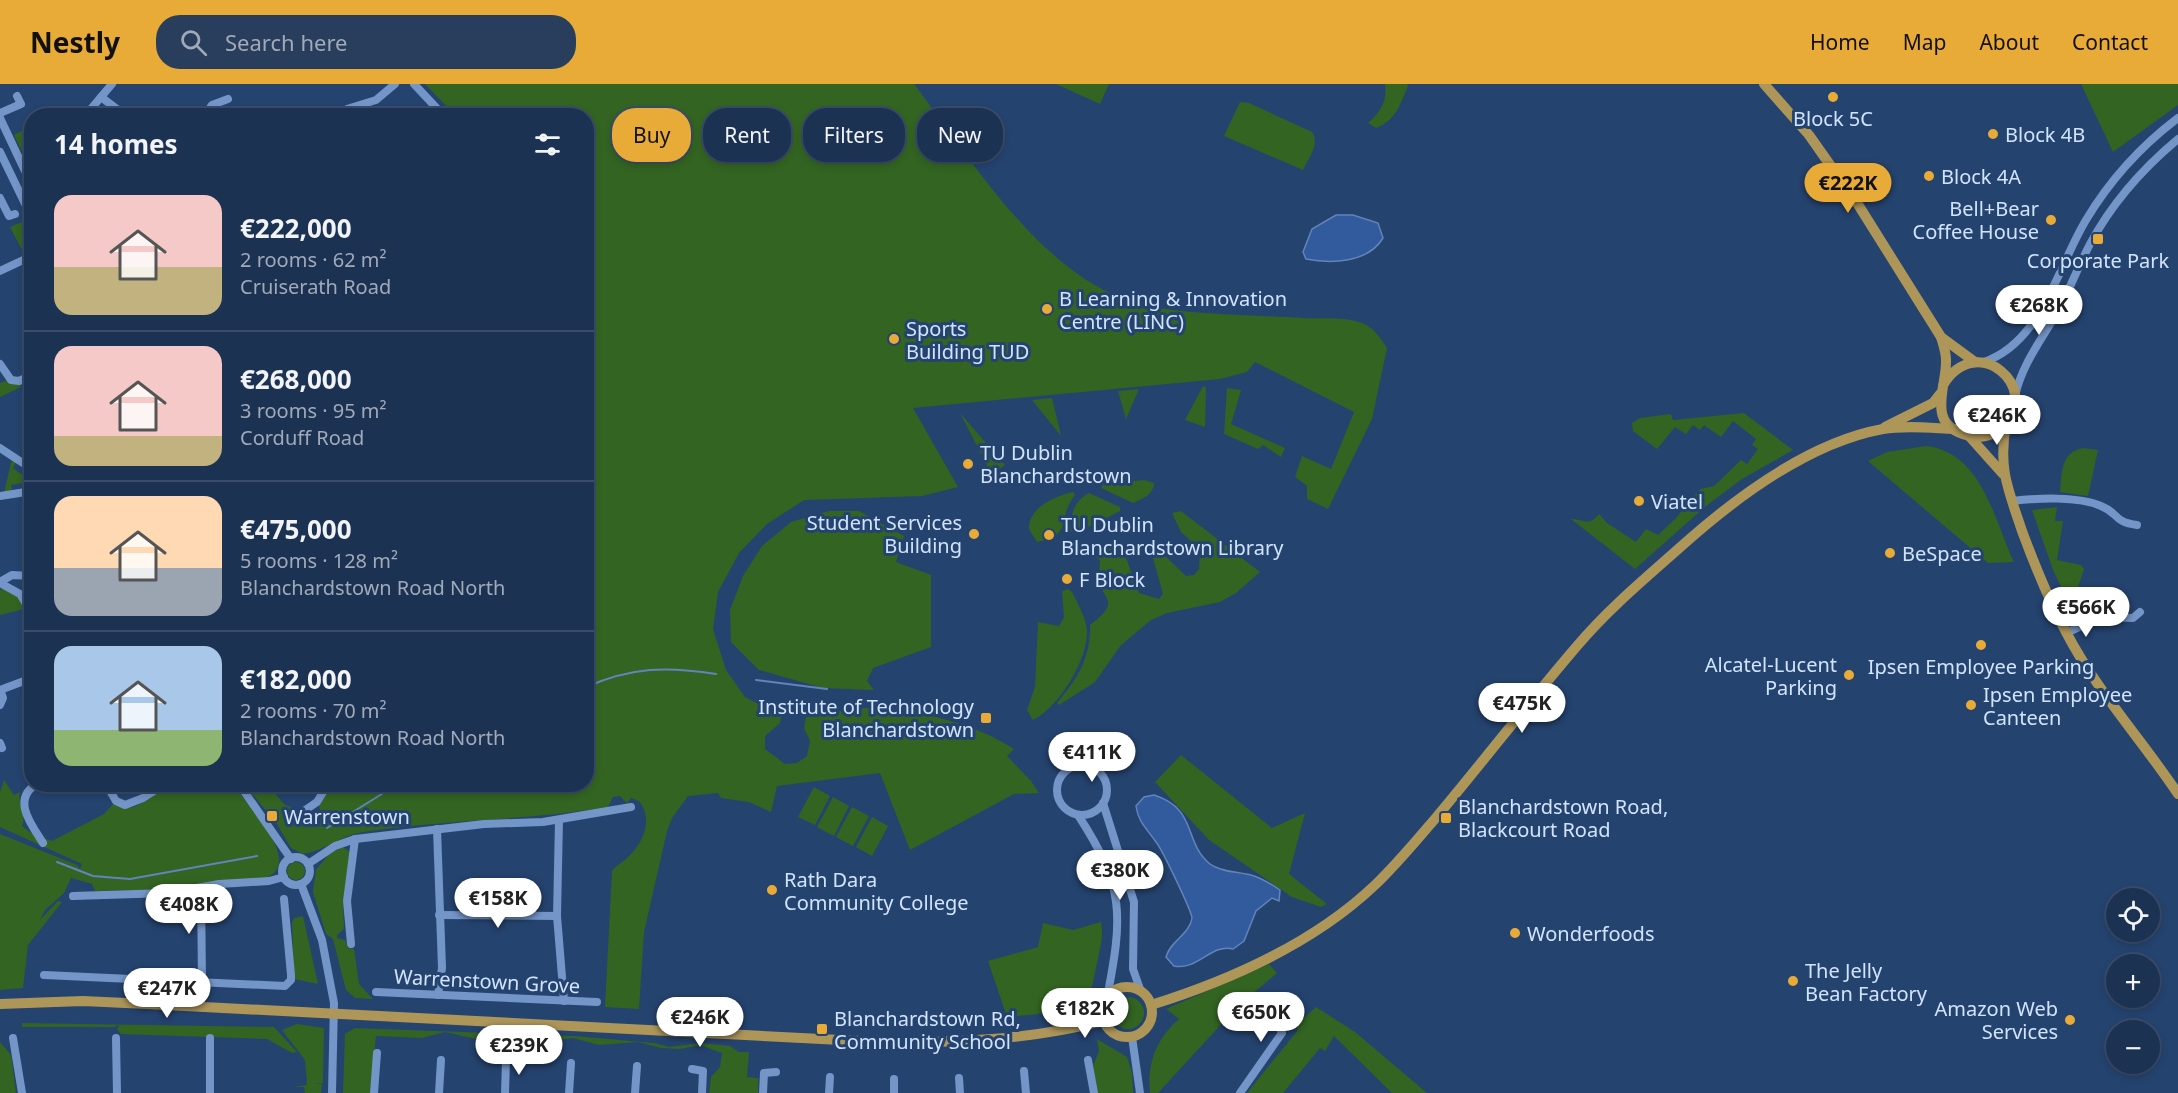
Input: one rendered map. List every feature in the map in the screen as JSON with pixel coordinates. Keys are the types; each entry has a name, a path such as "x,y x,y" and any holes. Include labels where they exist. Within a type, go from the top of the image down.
{"main road":[{"path":"1764,84 1809,135 1859,206 1941,337 1946,360 1941,389 1944,418 1955,429 1969,436 2003,475"},
{"path":"1941,337 1980,362 2004,372 2012,384 2015,407 2006,424 2003,442 2003,475 2038,576 2066,633 2089,670 2178,794"},
{"path":"1151,1005 1224,980 1267,959 1350,906 1375,885 1403,856 1580,642 1644,579 1711,520 1750,490 1814,454 1882,429 1933,403 1958,367 1980,362"},
{"path":"1969,436 1990,435 2006,424"},
{"path":"1882,429 1955,429"},
{"path":"1127,987 1141,992 1151,1005 1150,1022 1146,1029 1132,1037 1114,1034 1103,1021 1103,1005 1107,998 1119,989 1127,987"},
{"path":"0,1004 83,1001 823,1040 936,1043 1023,1036 1103,1021"}],"street":[{"path":"92,108 112,84"},
{"path":"350,108 376,100 396,84"},
{"path":"414,84 436,108"},
{"path":"17,96 21,104 0,116 24,169"},
{"path":"101,97 115,108"},
{"path":"211,108 228,99"},
{"path":"1980,362 2008,352 2025,334 2077,235 2100,199 2133,157 2178,118"},
{"path":"2015,397 2024,366 2061,306 2087,250 2108,215 2138,177 2178,139"},
{"path":"0,152 24,202"},
{"path":"0,198 9,216 15,214"},
{"path":"0,271 24,260"},
{"path":"0,364 3,376 15,381 24,378"},
{"path":"0,448 24,464"},
{"path":"0,496 24,492"},
{"path":"2012,501 2047,498 2100,505 2121,523 2138,525"},
{"path":"24,576 12,575 0,582 20,594 24,601"},
{"path":"2066,633 2101,617 2133,618 2140,612"},
{"path":"0,705 3,698 0,691 24,681"},
{"path":"1103,803 1090,814 1078,815 1066,810 1057,796 1058,780 1069,768 1083,764 1098,770 1106,783 1103,803 1134,902 1133,969 1141,992"},
{"path":"27,792 23,801 32,825 44,843"},
{"path":"111,792 116,801 124,805 152,792"},
{"path":"245,792 291,859"},
{"path":"301,813 317,802 323,792"},
{"path":"308,864 335,846 355,839 437,829 559,820 631,807"},
{"path":"1078,815 1108,867 1116,897 1119,933 1107,998"},
{"path":"559,820 558,916 564,1001"},
{"path":"437,829 442,968 438,995"},
{"path":"351,944 347,901 355,839"},
{"path":"291,859 302,859 308,864 308,878 301,884 289,883 284,877 284,865 291,859"},
{"path":"73,896 168,893 219,884 269,881 284,877"},
{"path":"301,884 322,940 335,1014 332,1093"},
{"path":"201,888 202,982"},
{"path":"44,975 271,987 288,983 291,975 290,949 284,899"},
{"path":"439,915 558,916"},
{"name":"Warrenstown Grove","path":"376,992 597,1002"},
{"path":"1240,1093 1282,1034 1278,1025 1255,1009 1251,1001"},
{"path":"1132,1037 1140,1093"},
{"path":"14,1038 22,1093"},
{"path":"116,1038 117,1093"},
{"path":"210,1038 210,1093"},
{"path":"374,1093 377,1053"},
{"path":"505,1093 506,1059"},
{"path":"440,1093 441,1060"},
{"path":"1088,1060 1094,1093"},
{"path":"569,1093 571,1063"},
{"path":"635,1093 637,1066"},
{"path":"692,1069 703,1071 702,1093"},
{"path":"1023,1071 1026,1093"},
{"path":"763,1093 764,1073 776,1072"},
{"path":"829,1093 830,1077"},
{"path":"959,1078 960,1093"},
{"path":"894,1079 894,1093"}],"green space":[{"path":"425,84 914,84 932,108 917,108 917,162 972,162 1015,216 1045,247 1077,273 1111,294 1148,306 1166,309 1355,321 1370,327 1387,348 1372,419 1328,509 1307,499 1307,486 1295,477 1302,456 1331,469 1354,412 1255,362 1247,372 1220,379 913,408 958,487 922,496 804,500 767,524 739,553 718,592 713,629 726,670 745,697 781,716 780,723 765,736 765,749 785,764 797,763 807,756 810,741 804,728 806,717 857,709 892,709 947,720 999,740 1014,749 1007,756 1039,793 1014,794 910,850 880,773 777,786 771,812 749,802 721,798 718,793 688,796 672,818 667,831 644,932 639,1009 605,1007 612,871 633,852 645,831 646,816 639,801 631,798 627,803 620,796 613,797 608,807 578,812 363,832 303,854 291,848 277,824 251,792 274,792 284,804 294,809 301,817 310,812 316,816 321,814 319,806 327,792 594,792 594,108 448,108"},
{"path":"1056,84 1109,84 1100,104"},
{"path":"1385,84 1407,84 1408,86 1393,116 1376,128 1368,123 1382,106 1386,90"},
{"path":"2081,84 2178,84 2178,105 2113,152"},
{"path":"1240,102 1249,103 1312,132 1314,146 1303,170 1224,136"},
{"path":"24,130 24,156 14,135"},
{"path":"22,222 24,251 22,250 10,227"},
{"path":"5,381 20,384 21,387 0,397 0,383"},
{"path":"1203,386 1206,387 1205,427 1185,420"},
{"path":"1227,388 1241,390 1231,424 1285,448 1281,457 1263,445 1258,449 1224,434"},
{"path":"1139,389 1126,419 1118,391"},
{"path":"1052,398 1061,436 1032,400"},
{"path":"960,413 1005,465 992,475"},
{"path":"1744,413 1793,450 1742,479 1706,506 1635,569 1571,519 1592,521 1599,514 1607,523 1636,542 1646,529 1658,535 1676,518 1700,489 1714,486 1741,460 1747,464 1758,449 1752,445 1756,439 1733,421 1721,437 1704,425 1700,430 1693,425 1686,434 1675,427 1657,449 1633,431 1632,423 1640,418 1671,414 1673,420"},
{"path":"1926,446 1945,451 1961,461 1973,474 1984,490 2014,562 1988,563 1868,461 1887,452"},
{"path":"2083,448 2098,450 2088,496 2060,492 2066,459 2070,454"},
{"path":"12,459 16,462 13,468 24,476 24,486 23,483 11,485 12,491 4,493"},
{"path":"1144,480 1154,483 1152,490 1147,496 1133,503 1101,488 1103,484"},
{"path":"1073,492 1075,495 1066,511 1061,530 1049,539 1037,542 1029,529 1033,515 1044,504"},
{"path":"1089,493 1120,507 1120,511 1075,534 1070,531 1072,514 1080,500"},
{"path":"2057,507 2055,521 2063,521 2057,560 2081,565 2084,569 2077,590 2080,608 2074,613 2053,570 2032,510"},
{"path":"829,511 859,511 904,536 896,562 931,575 931,647 873,668 867,681 874,690 823,688 759,670 731,642 730,610 743,576 762,546 791,522"},
{"path":"1181,511 1260,572 1236,593 1220,602 1167,613 1151,620 1121,645 1095,682 1059,705 1057,703 1071,685 1085,658 1090,625 1106,610 1108,605 1100,584 1100,560 1094,556 1111,546 1126,558 1139,593 1159,599 1163,594 1151,551 1156,547 1186,576 1194,575 1199,569 1200,549 1181,532 1172,513"},
{"path":"3,588 16,594 24,609 0,615 0,590"},
{"path":"1068,589 1072,592 1085,621 1086,643 1070,682 1052,705 1033,720 1027,710 1035,687 1038,622 1059,626 1064,617 1062,591"},
{"path":"1181,755 1272,828 1305,813 1289,874 1327,904 1321,907 1292,897 1209,840 1155,782"},
{"path":"4,780 14,795 20,792 22,826 34,835 52,841 104,814 113,804 130,808 144,802 157,792 239,792 269,833 279,860 276,871 265,878 177,889 95,891 92,884 71,878 64,893 45,910 40,920 58,901 62,902 28,945 23,988 0,990 0,834 77,865 80,869 82,864 0,827 0,792"},
{"path":"814,787 830,796 815,825 798,817"},
{"path":"833,797 849,806 834,836 817,827"},
{"path":"852,807 869,816 853,846 836,837"},
{"path":"872,817 888,826 872,856 856,847"},
{"path":"343,847 350,852 343,903 344,929 337,935 337,938 345,940 348,948 354,949 359,984 373,999 355,998 346,990 333,939 326,934 313,892 316,870 329,854"},
{"path":"296,862 302,865 305,871 302,877 296,880 290,877 287,871 290,865"},
{"path":"303,916 318,984 294,979 292,923 294,918"},
{"path":"1101,922 1101,942 1094,978 1086,998 1077,1005 1058,1011 1007,1017 988,961 1038,947 1043,923 1073,930"},
{"path":"1269,964 1277,973 1238,1006 1158,1093 1150,1093 1150,1072 1155,1052 1164,1035 1179,1019 1166,1009"},
{"path":"1128,997 1139,1002 1144,1013 1139,1024 1128,1029 1117,1024 1112,1013 1117,1002"},
{"path":"1316,1007 1355,1032 1427,1093 1392,1093 1334,1036 1325,1051 1320,1048 1283,1093 1247,1093 1298,1030 1296,1025"},
{"path":"22,1023 119,1025 115,1027 22,1027"},
{"path":"297,1024 324,1028 323,1083 314,1084 322,1084 321,1093 305,1093 304,1087 293,1087 307,1085 305,1060 282,1030"},
{"path":"120,1025 274,1027 297,1052 292,1053 267,1039 121,1034 117,1029"},
{"path":"355,1028 574,1036 654,1043 669,1047 701,1043 730,1046 739,1052 749,1052 747,1077 758,1078 758,1093 709,1093 711,1077 720,1067 722,1053 700,1045 680,1049 661,1048 638,1042 599,1045 573,1038 544,1042 510,1035 476,1039 445,1032 422,1038 376,1036 370,1093 343,1093 345,1034"},
{"path":"1097,1039 1127,1057 1132,1073 1133,1093 1097,1093 1093,1066 1099,1051"},
{"path":"0,1042 11,1055 16,1093 0,1093"}],"water":[{"path":"1336,215 1353,215 1378,223 1383,238 1368,253 1348,260 1306,259 1303,252 1312,229"},
{"path":"1154,795 1168,801 1178,809 1184,817 1196,846 1210,864 1225,870 1255,876 1280,890 1279,901 1272,898 1256,911 1244,941 1233,949 1218,950 1190,965 1174,966 1166,957 1171,946 1188,929 1192,918 1164,856 1137,812 1136,806 1144,797"}],"waterway":[{"path":"594,684 619,675 650,670 665,669 716,674"},
{"path":"756,680 827,689"},
{"path":"327,828 385,792"},
{"path":"57,862 93,876 130,879 257,856"}],"place":[{"name":"Block 5C","path":"1833,97"},
{"name":"Block 4B","path":"1993,134"},
{"name":"Block 4A","path":"1929,176"},
{"name":"Bell+Bear Coffee House","path":"2051,220"},
{"name":"Corporate Park","path":"2098,239"},
{"name":"B Learning & Innovation Centre (LINC)","path":"1047,309"},
{"name":"Sports Building TUD","path":"894,339"},
{"name":"TU Dublin Blanchardstown","path":"968,464"},
{"name":"Viatel","path":"1639,501"},
{"name":"Student Services Building","path":"974,534"},
{"name":"TU Dublin Blanchardstown Library","path":"1049,535"},
{"name":"BeSpace","path":"1890,553"},
{"name":"F Block","path":"1067,579"},
{"name":"Ipsen Employee Parking","path":"1981,645"},
{"name":"Alcatel-Lucent Parking","path":"1849,675"},
{"name":"Ipsen Employee Canteen","path":"1971,705"},
{"name":"Institute of Technology Blanchardstown","path":"986,718"},
{"name":"Warrenstown","path":"272,816"},
{"name":"Blanchardstown Road, Blackcourt Road","path":"1446,818"},
{"name":"Rath Dara Community College","path":"772,890"},
{"name":"Wonderfoods","path":"1515,933"},
{"name":"The Jelly Bean Factory","path":"1793,981"},
{"name":"Amazon Web Services","path":"2070,1020"},
{"name":"Blanchardstown Rd, Community School","path":"822,1029"}]}
